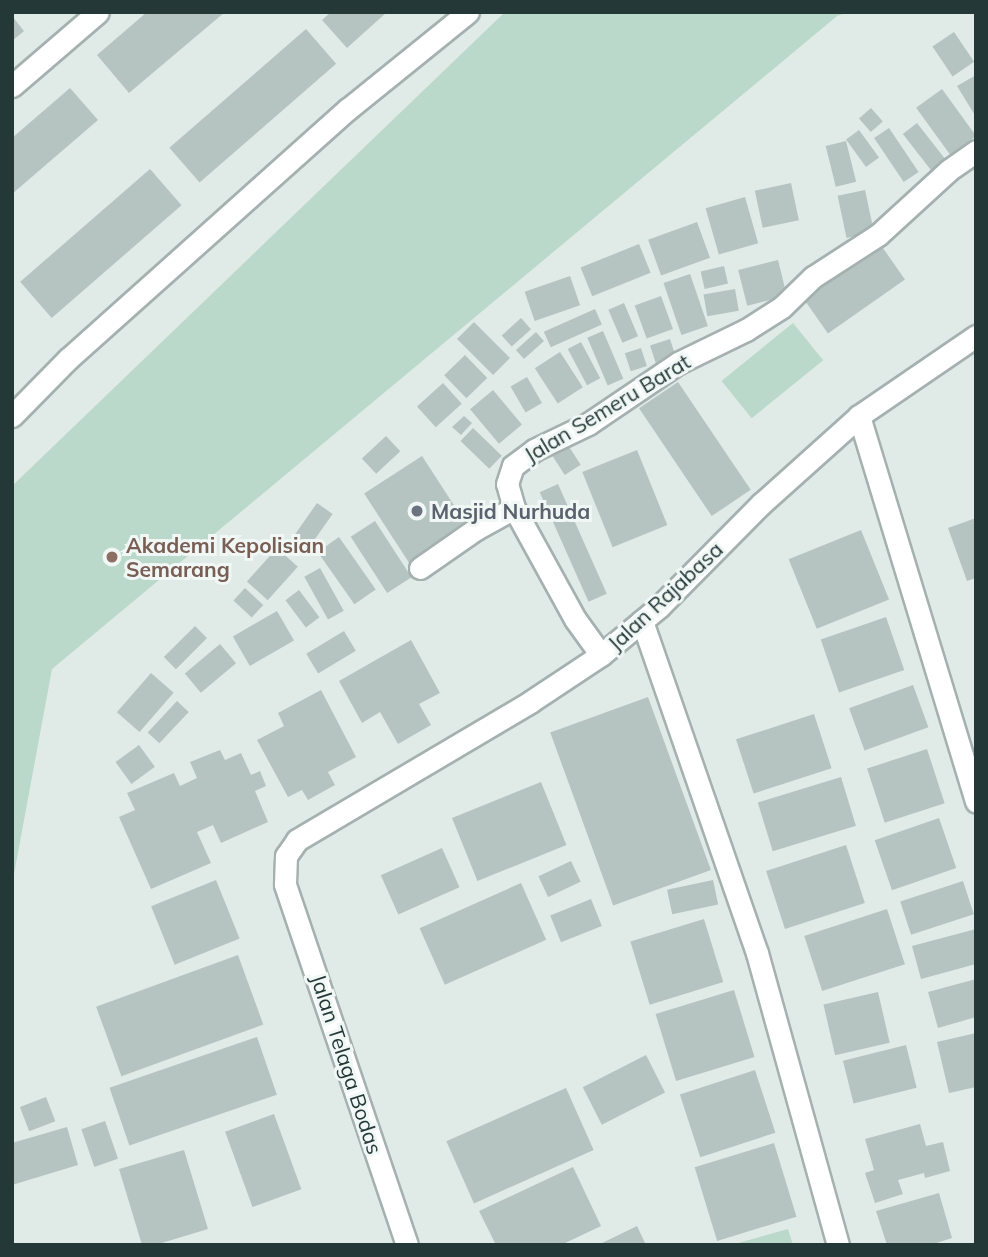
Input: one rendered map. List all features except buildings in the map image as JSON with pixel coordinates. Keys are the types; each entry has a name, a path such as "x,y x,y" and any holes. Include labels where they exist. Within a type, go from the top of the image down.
{"street":[{"path":"12,86 98,12"},
{"path":"12,416 68,359 348,108 468,12"},
{"name":"Jalan Semeru Barat","path":"601,655 575,619 514,508 507,484 513,466 534,450 588,424 678,362 746,330 782,307 813,277 878,235 949,170 976,151"},
{"name":"Jalan Rajabasa","path":"285,884 286,856 297,840 530,702 601,655 642,621 761,504 859,416 976,336"},
{"path":"859,416 976,802"},
{"path":"420,569 485,524 514,508"},
{"path":"642,621 757,953 838,1245"},
{"name":"Jalan Telaga Bodas","path":"285,884 407,1245"}],"green space":[{"path":"505,12 848,12 837,16 52,669 12,885 12,486"},
{"path":"793,323 823,360 752,418 722,381"},
{"path":"788,1229 793,1245 731,1245"}],"place":[{"name":"Masjid Nurhuda","path":"417,511"},
{"name":"Akademi Kepolisian Semarang","path":"112,557"}]}
